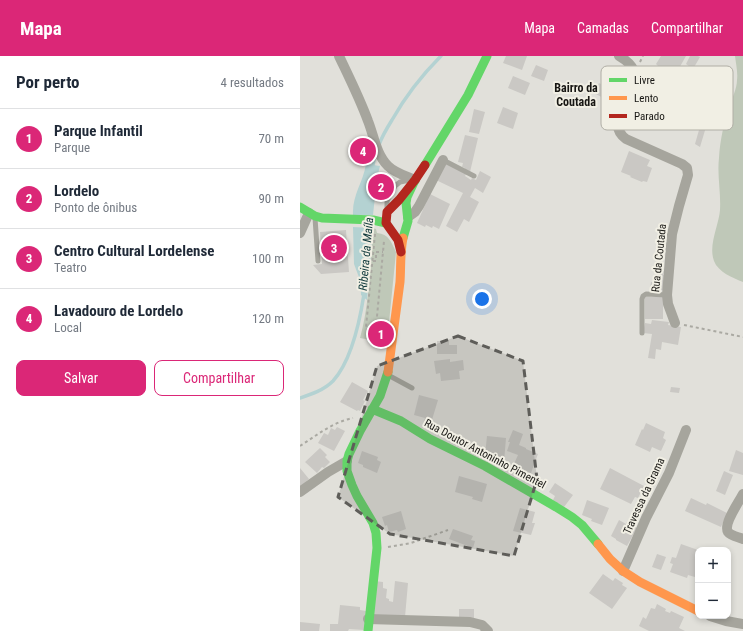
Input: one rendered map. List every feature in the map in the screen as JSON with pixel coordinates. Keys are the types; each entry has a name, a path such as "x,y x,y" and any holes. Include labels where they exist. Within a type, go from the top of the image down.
{"street":[{"path":"339,56 360,101 377,147 384,161 396,171 415,180"},
{"path":"388,218 399,200 415,180 464,102 487,56"},
{"name":"Rua da Coutada","path":"619,56 631,66"},
{"name":"Rua da Coutada","path":"620,130 621,135 626,139 686,166 688,171 688,177 672,231 667,294 669,306 675,323"},
{"path":"388,218 398,231 404,228 407,219 418,208 443,160"},
{"path":"368,631 368,619 377,548 376,533 373,523 352,485 347,471 346,461 360,431 380,396 388,375 395,324 402,244 407,219 406,200 415,180"},
{"path":"388,218 394,208 401,209 407,219"},
{"path":"300,233 308,212 322,218 373,220 388,218"},
{"path":"388,218 398,240 402,256"},
{"name":"Rua Doutor Antoninho Pimentel","path":"370,413 401,421 430,439 485,466 556,506 582,526 613,562 623,571 645,585 695,610"},
{"name":"Travessa da Grama","path":"623,571 646,518 669,473 686,430"},
{"path":"300,492 346,461"},
{"path":"743,494 729,519 727,528 730,534 743,539"},
{"path":"368,619 470,622 482,625 488,631"},
{"path":"718,619 726,622 743,624"}],"lane":[{"path":"443,160 474,176"},
{"path":"308,212 318,261"},
{"path":"642,333 643,296 646,294 667,294"},
{"path":"388,375 412,388"}],"path":[{"path":"375,234 366,326 376,328 384,237"},
{"path":"373,261 376,261 376,252 383,252"},
{"path":"675,323 743,337"},
{"path":"300,446 334,425 370,413"},
{"path":"377,548 406,544 448,530"}],"highlighted area":[{"path":"458,336 523,361 537,479 514,556 390,534 338,497 377,366"}],"green space":[{"path":"735,56 743,56 743,282 726,274 719,268 716,265 712,255 713,242 720,210 718,171 720,145 722,130 733,130 733,96 737,83"},
{"path":"373,228 376,229 377,233 387,237 396,252 387,343 360,338 368,297"}],"water":[{"path":"366,164 380,166 377,178 373,215 353,215 354,201 365,171"},
{"path":"353,227 373,228 367,300 361,295 360,280 354,264"}],"building":[{"path":"506,56 527,56 522,70 503,63"},
{"path":"661,56 686,56 680,66 658,66 656,64"},
{"path":"690,56 700,57 695,66 689,66 686,64"},
{"path":"536,65 548,70 544,81 531,76"},
{"path":"513,76 530,83 525,95 508,88"},
{"path":"599,83 601,84 601,97 594,93"},
{"path":"503,107 518,113 513,129 497,123"},
{"path":"474,109 485,112 479,134 469,132"},
{"path":"699,130 705,130 700,147 695,144"},
{"path":"465,135 478,138 470,172 462,167 463,163 458,162"},
{"path":"360,145 366,146 365,156 359,155"},
{"path":"629,151 650,160 647,166 652,168 647,182 642,182 621,172"},
{"path":"445,163 466,174 465,176 471,180 472,178 476,180 480,171 491,177 483,193 475,188 470,197 479,202 469,222 464,219 457,232 446,226 463,193 436,180"},
{"path":"430,194 450,204 439,229 426,225 425,227 417,223"},
{"path":"346,230 349,272 321,274 313,265 322,264 320,232"},
{"path":"656,269 664,271 663,275 666,275 663,290 650,288 651,282 654,283"},
{"path":"645,297 663,297 663,319 645,319"},
{"path":"652,320 669,322 668,325 681,327 678,345 662,342 661,350 656,349 655,359 648,358 652,334 643,333 645,323 651,324"},
{"path":"437,341 449,341 449,345 457,345 457,354 437,354"},
{"path":"450,359 450,362 463,360 464,370 459,371 460,379 441,381 440,373 436,374 434,361"},
{"path":"352,382 368,391 363,400 365,401 360,411 357,411 340,402"},
{"path":"671,387 680,388 679,393 670,392"},
{"path":"419,395 438,400 431,423 424,421 425,418 414,415"},
{"path":"646,423 665,432 663,438 666,440 661,451 652,447 650,452 635,445"},
{"path":"337,427 345,431 334,451 318,443 324,433 328,435 331,428 335,430"},
{"path":"513,430 523,434 519,445 538,454 531,473 513,466 518,455 507,451 510,442 508,442"},
{"path":"487,436 506,438 504,462 493,461 493,455 485,455"},
{"path":"320,448 327,455 325,457 330,462 324,468 322,467 317,473 305,462"},
{"path":"736,450 743,453 743,475 729,471"},
{"path":"362,451 378,457 377,460 381,462 377,473 363,467 363,465 358,463"},
{"path":"300,468 309,479 300,487"},
{"path":"610,468 644,486 638,498 635,497 631,504 600,489"},
{"path":"724,471 733,475 725,495 716,491"},
{"path":"459,476 487,484 482,502 472,499 473,497 455,492"},
{"path":"555,483 573,495 564,507 553,500 555,496 549,492"},
{"path":"691,498 706,505 707,503 727,513 721,527 685,511"},
{"path":"587,500 609,508 602,525 591,521 592,519 582,515"},
{"path":"520,508 535,512 532,523 535,523 531,535 513,531"},
{"path":"401,511 406,529 398,532 397,530 389,532 382,517"},
{"path":"619,520 626,524 627,522 637,528 627,546 611,536"},
{"path":"453,529 473,536 471,540 475,541 473,548 449,539"},
{"path":"681,544 695,549 695,577 688,575 687,578 670,572 673,564 670,563 672,557 676,558"},
{"path":"657,554 666,557 661,570 652,567"},
{"path":"603,574 613,581 615,578 623,583 622,585 627,588 612,609 589,593"},
{"path":"374,581 383,582 383,588 387,589 386,598 393,602 395,581 408,583 405,617 371,616"},
{"path":"657,604 666,609 665,611 670,613 671,611 684,617 679,628 685,631 649,631 639,626 643,617 646,619 651,608 655,609"},
{"path":"340,605 360,607 360,610 366,611 364,630 349,629 348,631 330,631 330,624 338,624"},
{"path":"459,609 474,609 474,618 459,617"},
{"path":"300,622 320,624 319,631 300,631"}],"waterway":[{"name":"Ribeira da Maíla","path":"379,145 386,129 408,95 441,56"},
{"name":"Ribeira da Maíla","path":"372,170 376,152"},
{"name":"Ribeira da Maíla","path":"300,398 326,387 339,373 345,363 354,340 364,294"}],"traffic: fast":[{"path":"425,165 468,95 487,56"},
{"path":"403,238 408,221 406,203 407,197 415,180"},
{"path":"300,207 315,216 322,218 373,220 386,223"},
{"path":"368,631 377,548 376,533 373,523 352,485 347,471 347,461 360,431 380,396 388,372"},
{"path":"372,409 401,421 430,439 485,466 556,507 582,525 598,544"}],"traffic: slow":[{"path":"388,372 400,282 403,238"},
{"path":"598,544 610,559 623,571 640,582 695,610"}],"traffic: jam":[{"path":"401,252 398,240 386,223 387,212 399,200 425,165"}],"place":[{"name":"Lavadouro de Lordelo","path":"363,151"},
{"name":"Lordelo","path":"381,187"},
{"name":"Centro Cultural Lordelense","path":"334,248"},
{"name":"Parque Infantil","path":"381,334"}],"district":[{"name":"Bairro da Coutada","path":"576,95"}]}
